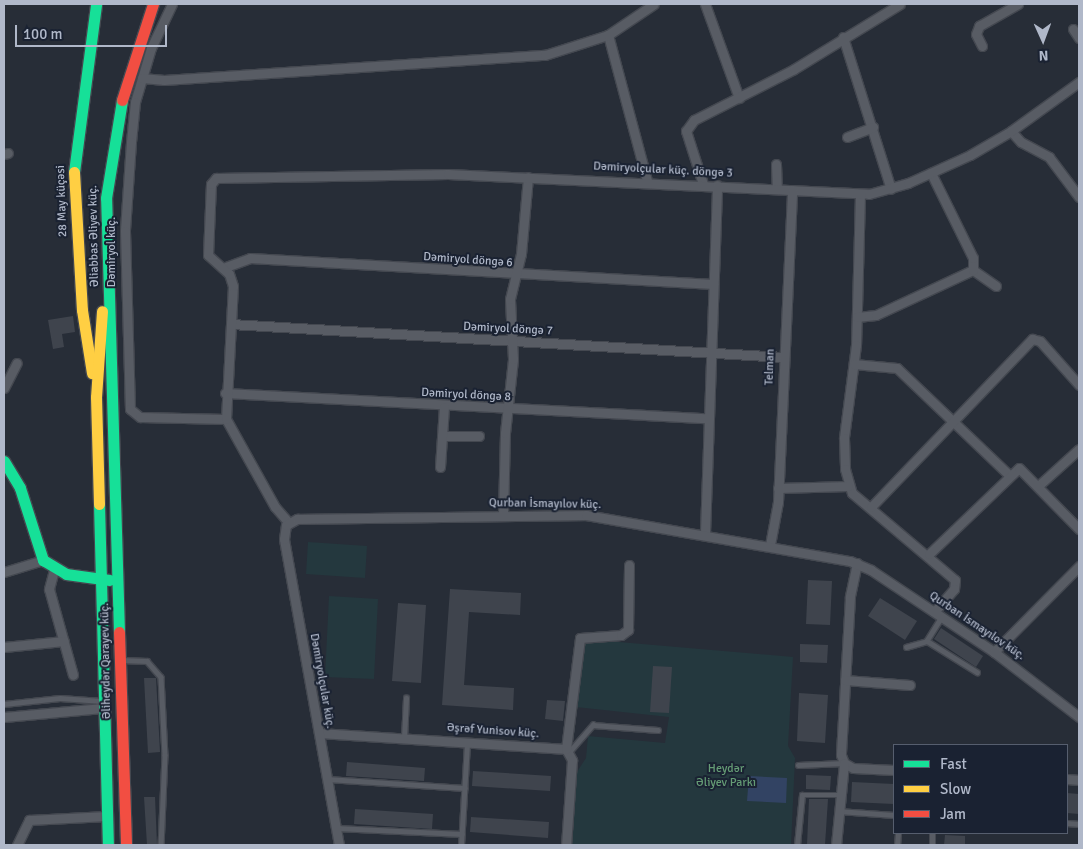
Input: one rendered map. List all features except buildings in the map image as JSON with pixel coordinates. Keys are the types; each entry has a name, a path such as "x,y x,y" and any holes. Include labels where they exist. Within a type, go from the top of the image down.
{"main road":[{"name":"28 May küçəsi","path":"96,4 74,156 82,310 96,397"},
{"name":"Dəmiryol küç.","path":"96,397 102,310 101,198 106,144 125,61 147,4"},
{"name":"Əliabbas Əliyev küç.","path":"115,476 108,171 125,79 153,4"},
{"path":"82,310 93,323 102,310"},
{"path":"96,397 115,476"},
{"name":"Əliheydər Qarayev küç.","path":"96,397 108,845"},
{"path":"4,461 20,488 43,560 54,570 101,580 118,579"},
{"name":"Əliheydər Qarayev küç.","path":"115,476 126,845"},
{"path":"103,705 112,694 121,701"}],"street":[{"name":"Dəmiryol küç.","path":"172,4 142,78 133,118 125,231 130,409 140,417 226,419"},
{"path":"142,78 164,80 545,56 608,35 654,4"},
{"path":"705,4 740,98"},
{"path":"703,184 686,131 694,120 740,98 900,4"},
{"path":"982,46 976,34 979,26 1018,4"},
{"path":"1073,29 1079,38"},
{"path":"608,35 647,181"},
{"path":"842,37 873,127 891,189"},
{"name":"Dəmiryolçular küç. döngə 3","path":"224,268 210,259 207,247 211,184 216,178 414,174 647,181 860,194 891,189 931,173 1011,131 1079,82"},
{"path":"847,138 873,127"},
{"path":"1011,131 1021,142 1049,157 1079,197"},
{"path":"776,164 777,189"},
{"path":"931,173 971,252 973,270 996,286"},
{"path":"503,515 515,276 521,254 528,177"},
{"path":"704,533 705,418 717,185"},
{"name":"Telman","path":"770,545 778,488 792,190"},
{"path":"860,194 854,364 844,438 848,486 928,554 956,583 938,615"},
{"name":"Dəmiryol döngə 6","path":"224,268 250,258 515,276 713,284"},
{"path":"224,268 233,286 225,393 226,419 265,491 289,523"},
{"path":"857,317 876,315 973,270"},
{"name":"Dəmiryol döngə 7","path":"231,324 511,343 783,357"},
{"path":"871,507 1032,339 1040,341 1079,385"},
{"path":"4,388 17,363"},
{"path":"854,364 897,368 1009,475"},
{"name":"Dəmiryol döngə 8","path":"225,393 444,407 705,418"},
{"path":"440,467 444,407"},
{"path":"442,436 479,436"},
{"path":"1038,486 1079,449"},
{"path":"928,554 1015,469 1024,470 1079,529"},
{"path":"778,488 848,486"},
{"name":"Qurban İsmayılov küç.","path":"289,523 306,517 586,515 704,533 857,563 994,652 1079,715"},
{"name":"Dəmiryolçular küç.","path":"289,523 284,539 339,845"},
{"path":"4,572 43,560"},
{"path":"836,845 838,795 844,763 845,680 851,586 857,563"},
{"path":"566,845 568,750 580,638 621,635 628,630 629,565"},
{"path":"994,652 1079,566"},
{"path":"54,570 49,589 72,675"},
{"path":"4,647 64,641"},
{"path":"845,680 910,685"},
{"path":"4,717 103,705"},
{"name":"Əşrəf Yunisov küç.","path":"319,733 568,750"},
{"path":"844,763 893,770"},
{"path":"17,845 29,820 107,816"}],"lane":[{"path":"927,641 938,615"},
{"path":"906,647 927,641 977,672"},
{"path":"120,660 148,661 160,677 164,755 161,845"},
{"path":"4,704 60,698 103,705"},
{"path":"404,738 406,698"},
{"path":"568,750 593,725 658,730"},
{"path":"461,845 467,742"},
{"path":"798,765 844,763"},
{"path":"327,779 465,788"},
{"path":"797,845 802,795 838,795"},
{"path":"838,812 893,815"},
{"path":"335,828 462,834"},
{"path":"897,845 898,834"}],"green space":[{"path":"308,542 367,546 365,578 306,574"},
{"path":"329,596 378,599 374,679 325,677"},
{"name":"Heydər Əliyev Parkı","path":"584,639 793,657 788,746 795,758 791,845 572,845 575,775 586,758 588,736 665,743 669,717 576,707"}],"water":[{"path":"749,776 787,778 786,803 747,801"}],"traffic: fast":[{"path":"74,172 96,4"},
{"path":"119,632 106,198 122,100"},
{"path":"4,461 20,488 43,560 66,574 110,580"},
{"path":"99,504 108,845"}],"traffic: slow":[{"path":"74,172 82,310 92,373"},
{"path":"99,504 96,397 102,311"}],"traffic: jam":[{"path":"122,100 153,4"},
{"path":"119,632 126,845"}]}
